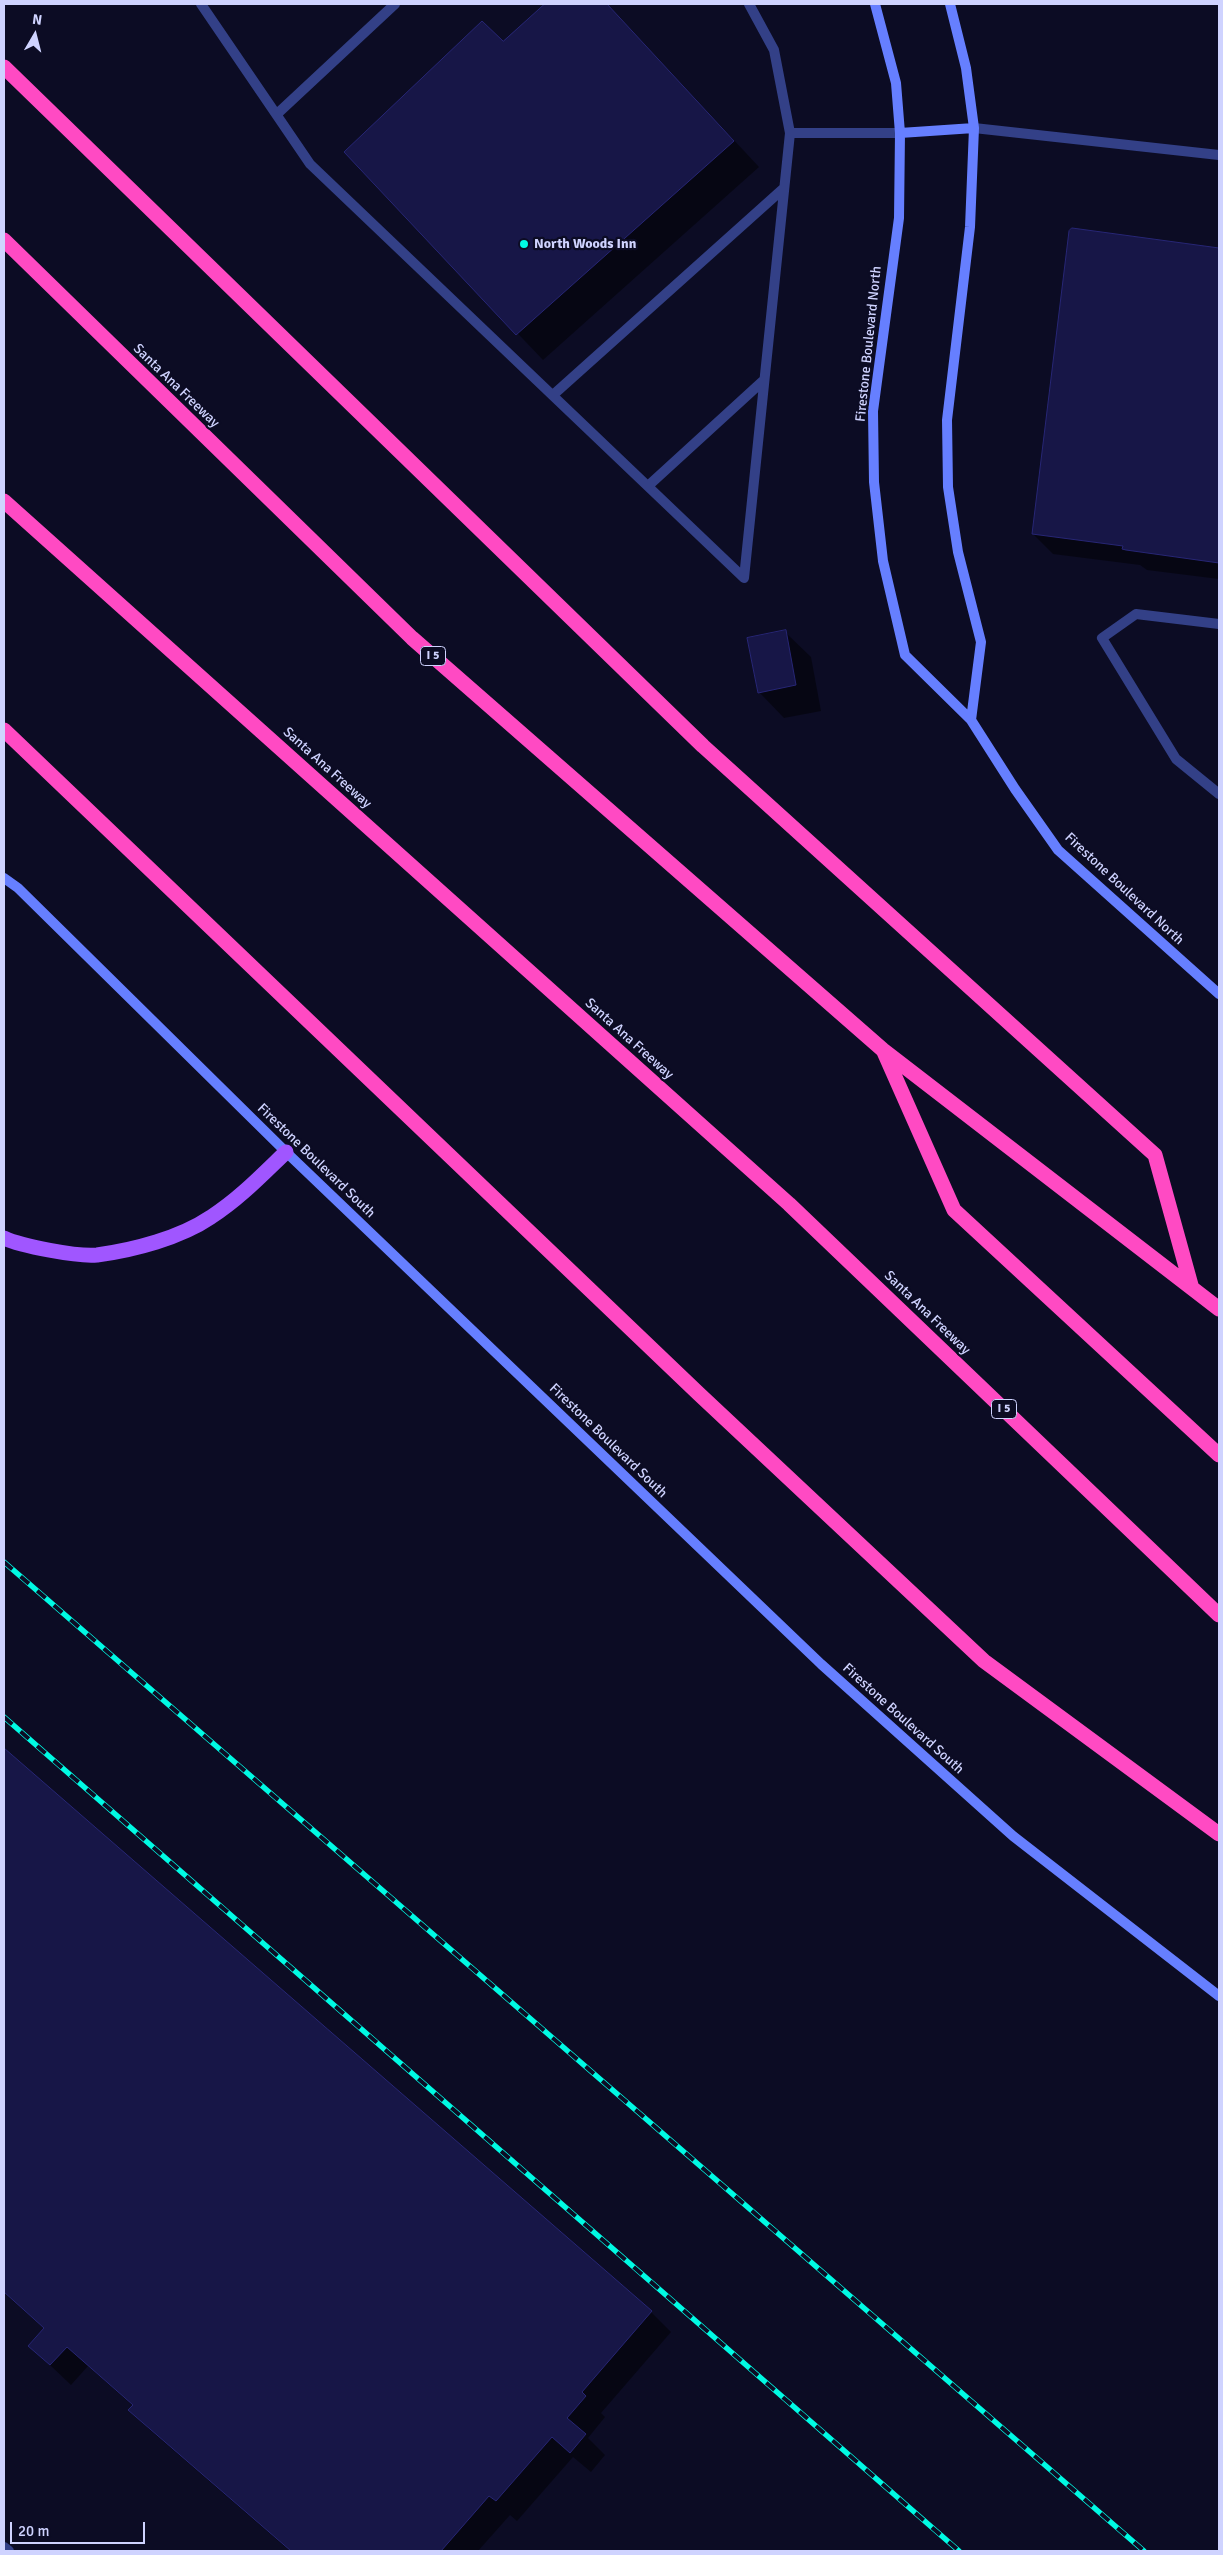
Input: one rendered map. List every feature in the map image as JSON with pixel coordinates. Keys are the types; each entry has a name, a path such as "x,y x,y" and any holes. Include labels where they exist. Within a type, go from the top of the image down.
{"highway":[{"path":"4,68 703,746 1156,1155 1191,1285"},
{"name":"Santa Ana Freeway","path":"4,240 412,638 883,1050 1191,1285 1219,1309"},
{"name":"Santa Ana Freeway","path":"4,501 789,1204 1219,1615"},
{"path":"4,730 699,1394 984,1661 1219,1834"},
{"path":"883,1050 954,1210 1219,1454"}],"main road":[{"path":"4,1238 19,1245 95,1255 155,1243 210,1218 238,1198 286,1152"}],"street":[{"name":"Firestone Boulevard North","path":"874,4 896,83 900,133 899,218 873,411 874,482 882,561 904,655 971,720 1015,789 1058,850 1219,994"},
{"path":"950,4 966,68 974,128 970,227 947,420 948,487 958,552 981,642 971,720"},
{"path":"900,133 974,128"},
{"name":"Firestone Boulevard South","path":"4,878 18,888 286,1152 821,1664 1013,1836 1219,1996"}],"lane":[{"path":"201,4 310,164 744,578 790,133 774,50 749,4"},
{"path":"277,114 395,4"},
{"path":"974,128 1219,155"},
{"path":"790,133 900,133"},
{"path":"553,395 784,188"},
{"path":"648,486 764,380"},
{"path":"1219,624 1136,614 1102,638 1176,759 1219,794"},
{"path":"4,2548 9,2551"}],"building":[{"name":"North Woods Inn","path":"545,4 607,4 734,141 516,335 344,152 482,21 503,41"},
{"path":"1072,228 1219,248 1219,563 1126,550 1122,549 1123,546 1032,534 1069,231"},
{"path":"786,630 796,685 758,693 747,638"},
{"path":"4,1748 652,2311 582,2392 586,2396 567,2418 586,2434 570,2453 552,2437 496,2501 489,2496 441,2551 291,2551 128,2410 133,2405 67,2347 50,2365 28,2346 44,2328 4,2292"}],"railway":[{"path":"4,1562 1144,2551"},
{"path":"4,1717 959,2551"}],"place":[{"name":"North Woods Inn","path":"524,244"}]}
